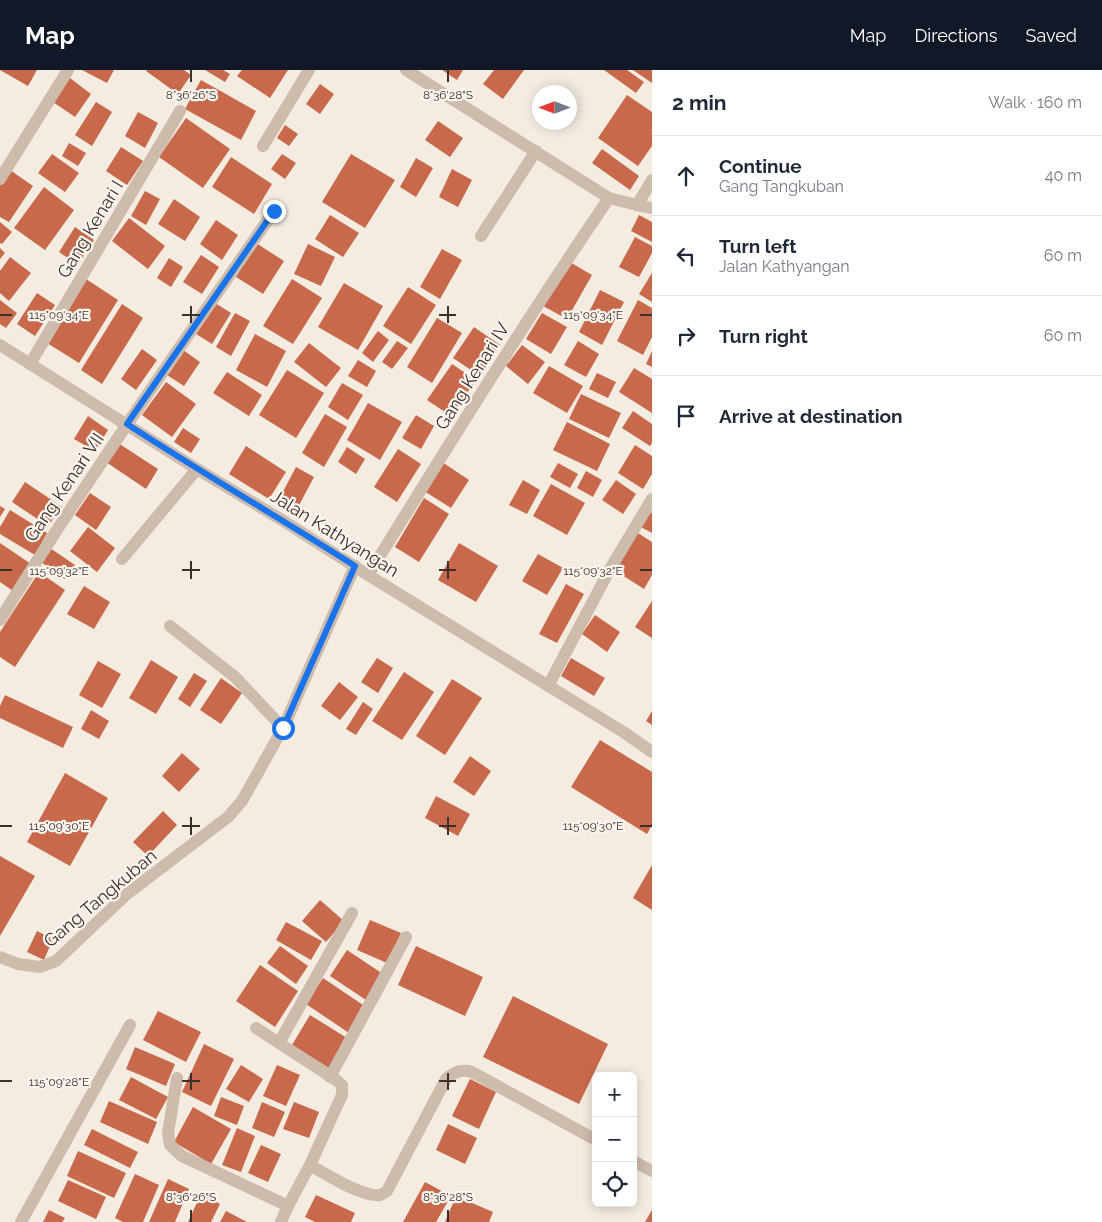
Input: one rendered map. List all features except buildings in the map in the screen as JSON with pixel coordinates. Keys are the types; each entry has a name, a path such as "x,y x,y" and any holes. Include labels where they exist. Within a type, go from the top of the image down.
{"street":[{"path":"0,179 68,70"},
{"path":"263,146 309,70"},
{"path":"406,70 609,198 652,208"},
{"name":"Gang Kenari I","path":"30,364 180,112"},
{"path":"481,236 536,151"},
{"path":"637,205 652,180"},
{"name":"Gang Kenari IV","path":"368,575 495,370 609,198"},
{"name":"Gang Kenari VII","path":"0,620 37,559 127,424 274,211"},
{"name":"Jalan Kathyangan","path":"0,345 652,752"},
{"path":"122,559 197,469"},
{"path":"548,686 610,569 652,500"},
{"name":"Gang Tangkuban","path":"0,958 18,964 40,967 56,961 126,894 228,817 242,801 283,728 355,566"},
{"path":"170,626 235,677 283,728"},
{"path":"279,1043 352,913"},
{"path":"330,1077 406,937"},
{"path":"21,1222 130,1025"},
{"path":"256,1028 342,1085 342,1095 310,1166 281,1222"},
{"path":"310,1166 354,1189 376,1195 387,1191 446,1079 456,1072 465,1070 479,1075 592,1138"},
{"path":"177,1078 168,1133 170,1145 182,1156 288,1206"},
{"path":"635,1162 652,1171"}],"route":[{"path":"274,211 127,424 355,566 283,728"}]}
